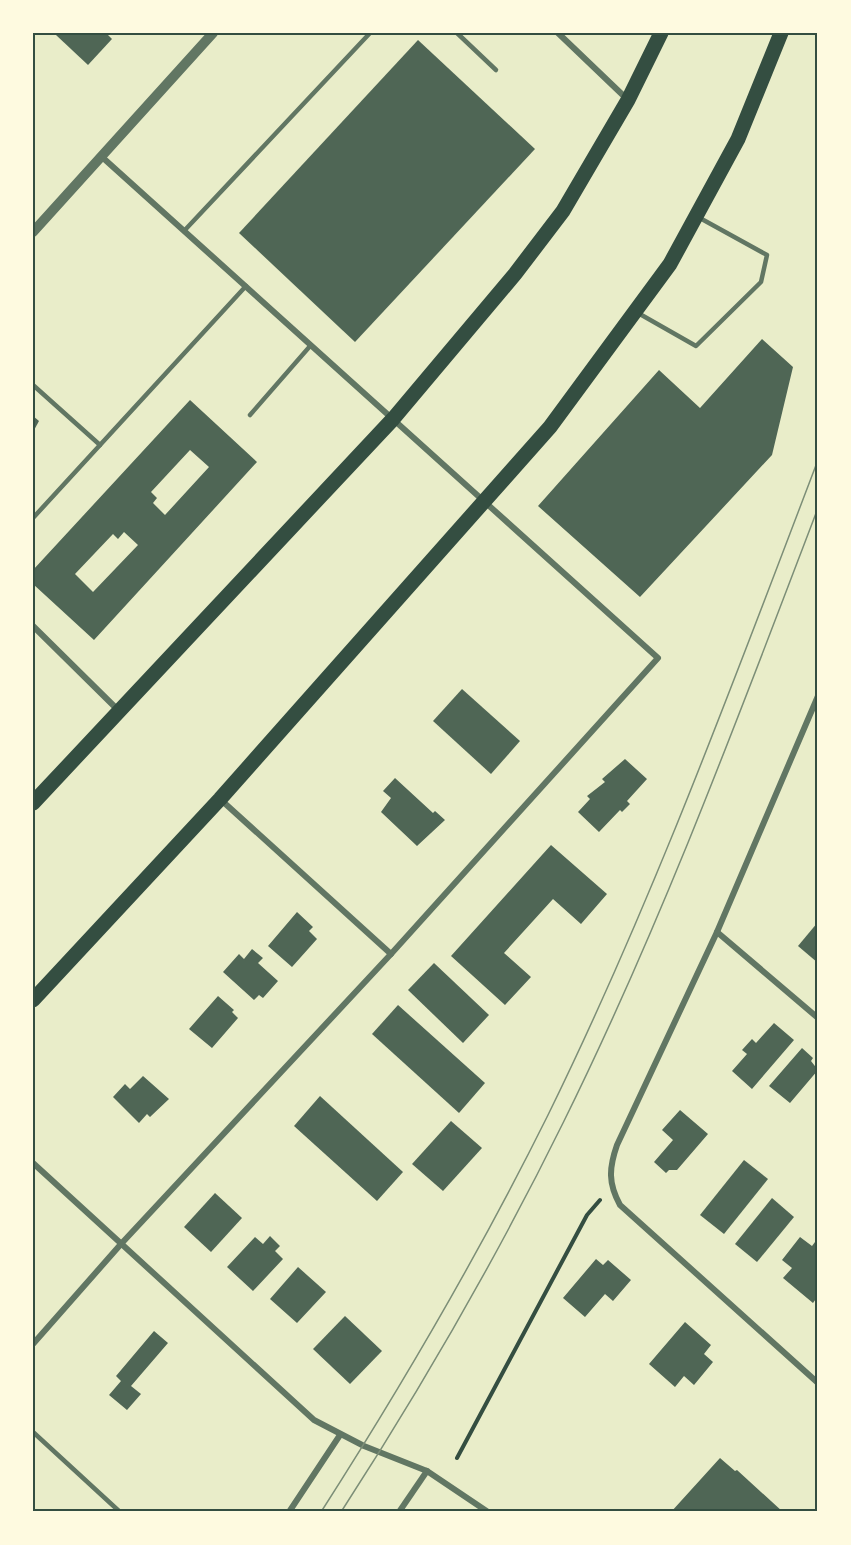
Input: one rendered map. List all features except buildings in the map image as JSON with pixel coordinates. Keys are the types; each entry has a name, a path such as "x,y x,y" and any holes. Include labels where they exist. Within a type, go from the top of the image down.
{"main road":[{"path":"33,803 393,419 515,274 562,211 628,100 662,33"},
{"path":"33,1000 220,799 550,427 670,264 738,139 782,33"}],"street":[{"path":"33,232 213,33"},
{"path":"558,33 628,100"},
{"path":"33,1344 121,1244 391,954 658,658 102,158"},
{"path":"33,626 118,710"},
{"path":"818,696 717,932 617,1145 610,1165 611,1188 620,1205 818,1383"},
{"path":"220,799 391,954"},
{"path":"717,932 818,1018"},
{"path":"33,1163 314,1420 340,1435 427,1471 488,1512"},
{"path":"289,1512 340,1435"},
{"path":"399,1512 427,1471"}],"lane":[{"path":"184,231 370,33"},
{"path":"457,33 496,70"},
{"path":"636,312 696,346 761,282 767,255 697,216"},
{"path":"33,518 246,286"},
{"path":"250,415 311,345"},
{"path":"33,386 100,445"},
{"path":"33,1432 120,1512"}],"path":[{"path":"457,1458 587,1215 611,1188"}],"tram line":[{"path":"321,1512 382,1415 468,1267 548,1115 586,1035 657,873 818,460"},
{"path":"341,1512 401,1417 485,1272 538,1173 599,1048 698,819 818,508"}]}
